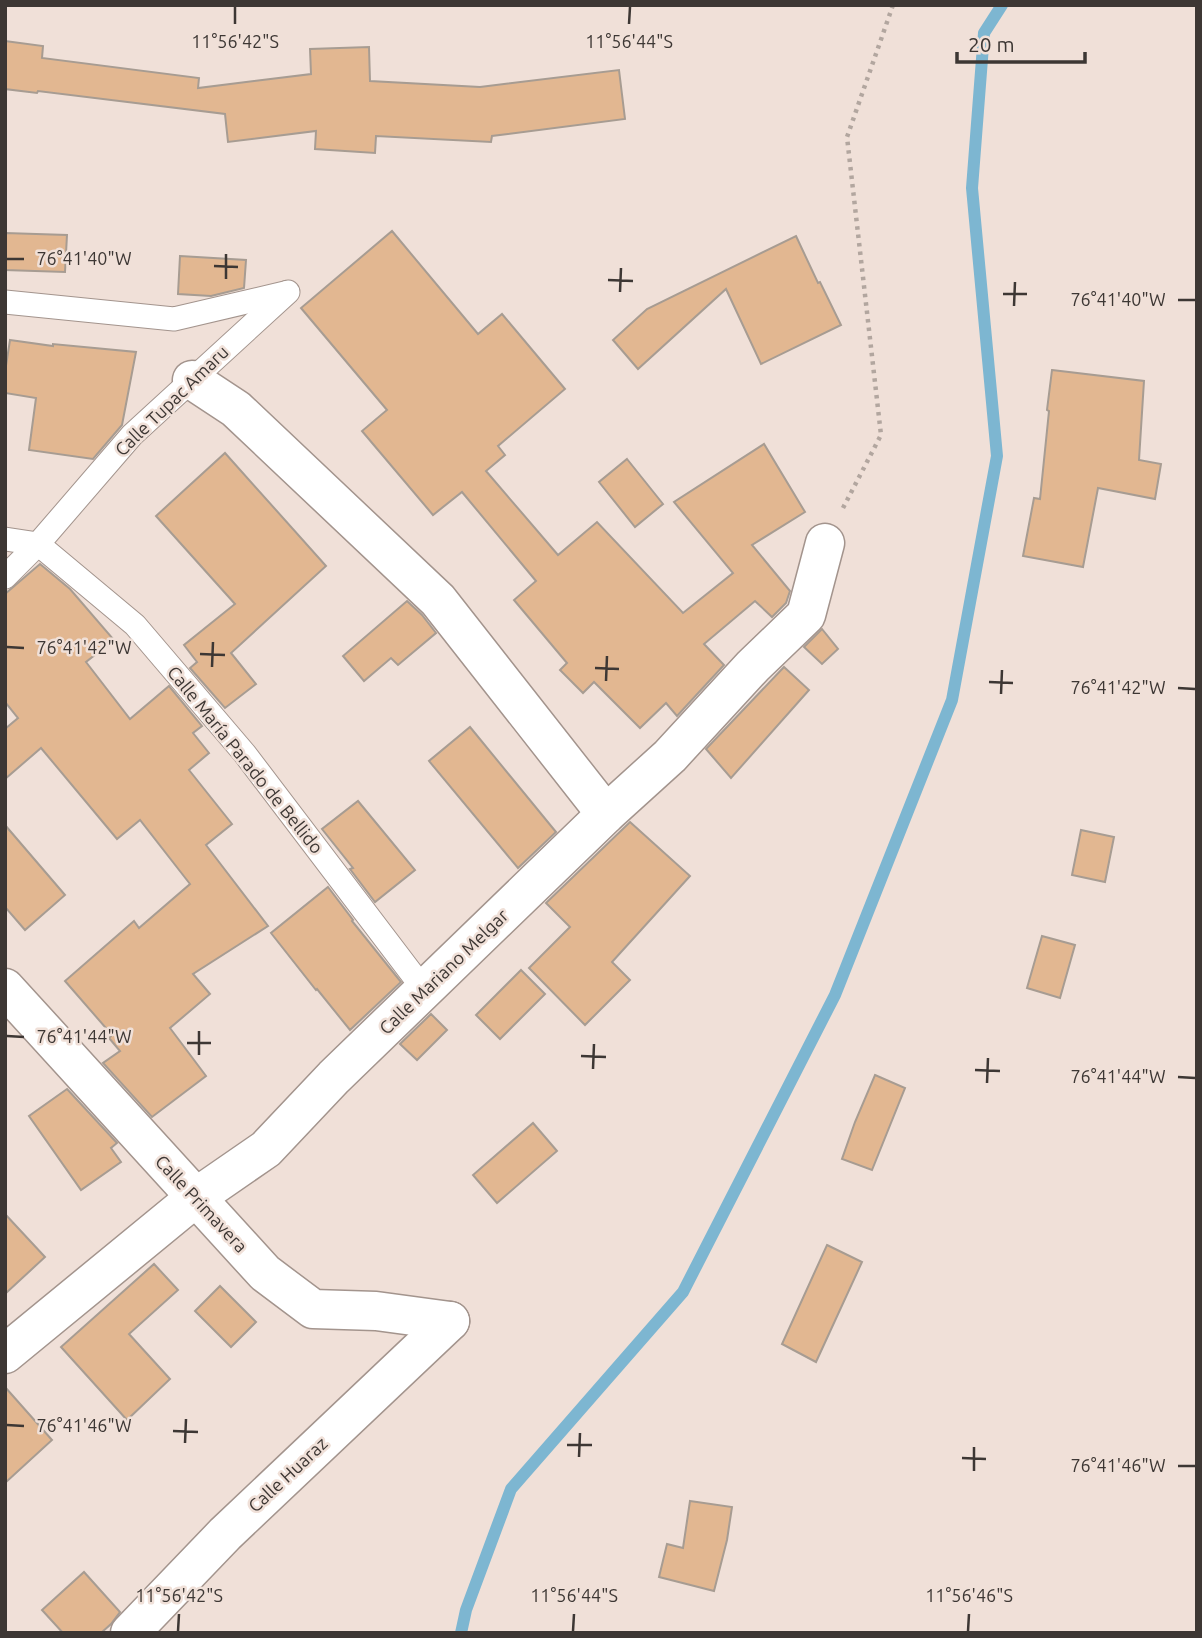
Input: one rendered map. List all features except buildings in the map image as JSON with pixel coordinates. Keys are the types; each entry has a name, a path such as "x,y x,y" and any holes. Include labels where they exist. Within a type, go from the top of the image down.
{"street":[{"path":"192,380 236,409 438,600 606,814"},
{"name":"Calle Mariano Melgar","path":"5,1354 195,1198 266,1149 334,1077 606,814 670,756 753,666 806,615 825,543"},
{"name":"Calle Primavera","path":"5,988 265,1273 313,1309 376,1311 450,1321"},
{"name":"Calle Huaraz","path":"130,1633 225,1534 450,1321"}],"lane":[{"name":"Calle Tupac Amaru","path":"5,302 174,319 288,292 132,435 38,544 5,577"},
{"name":"Calle María Parado de Bellido","path":"5,538 38,544 135,625 245,754 425,991"}],"path":[{"path":"825,543 881,435 847,137 892,5"}],"waterway":[{"path":"461,1633 466,1610 511,1489 683,1292 835,995 952,700 997,456 972,188 984,33 1002,5"}]}
